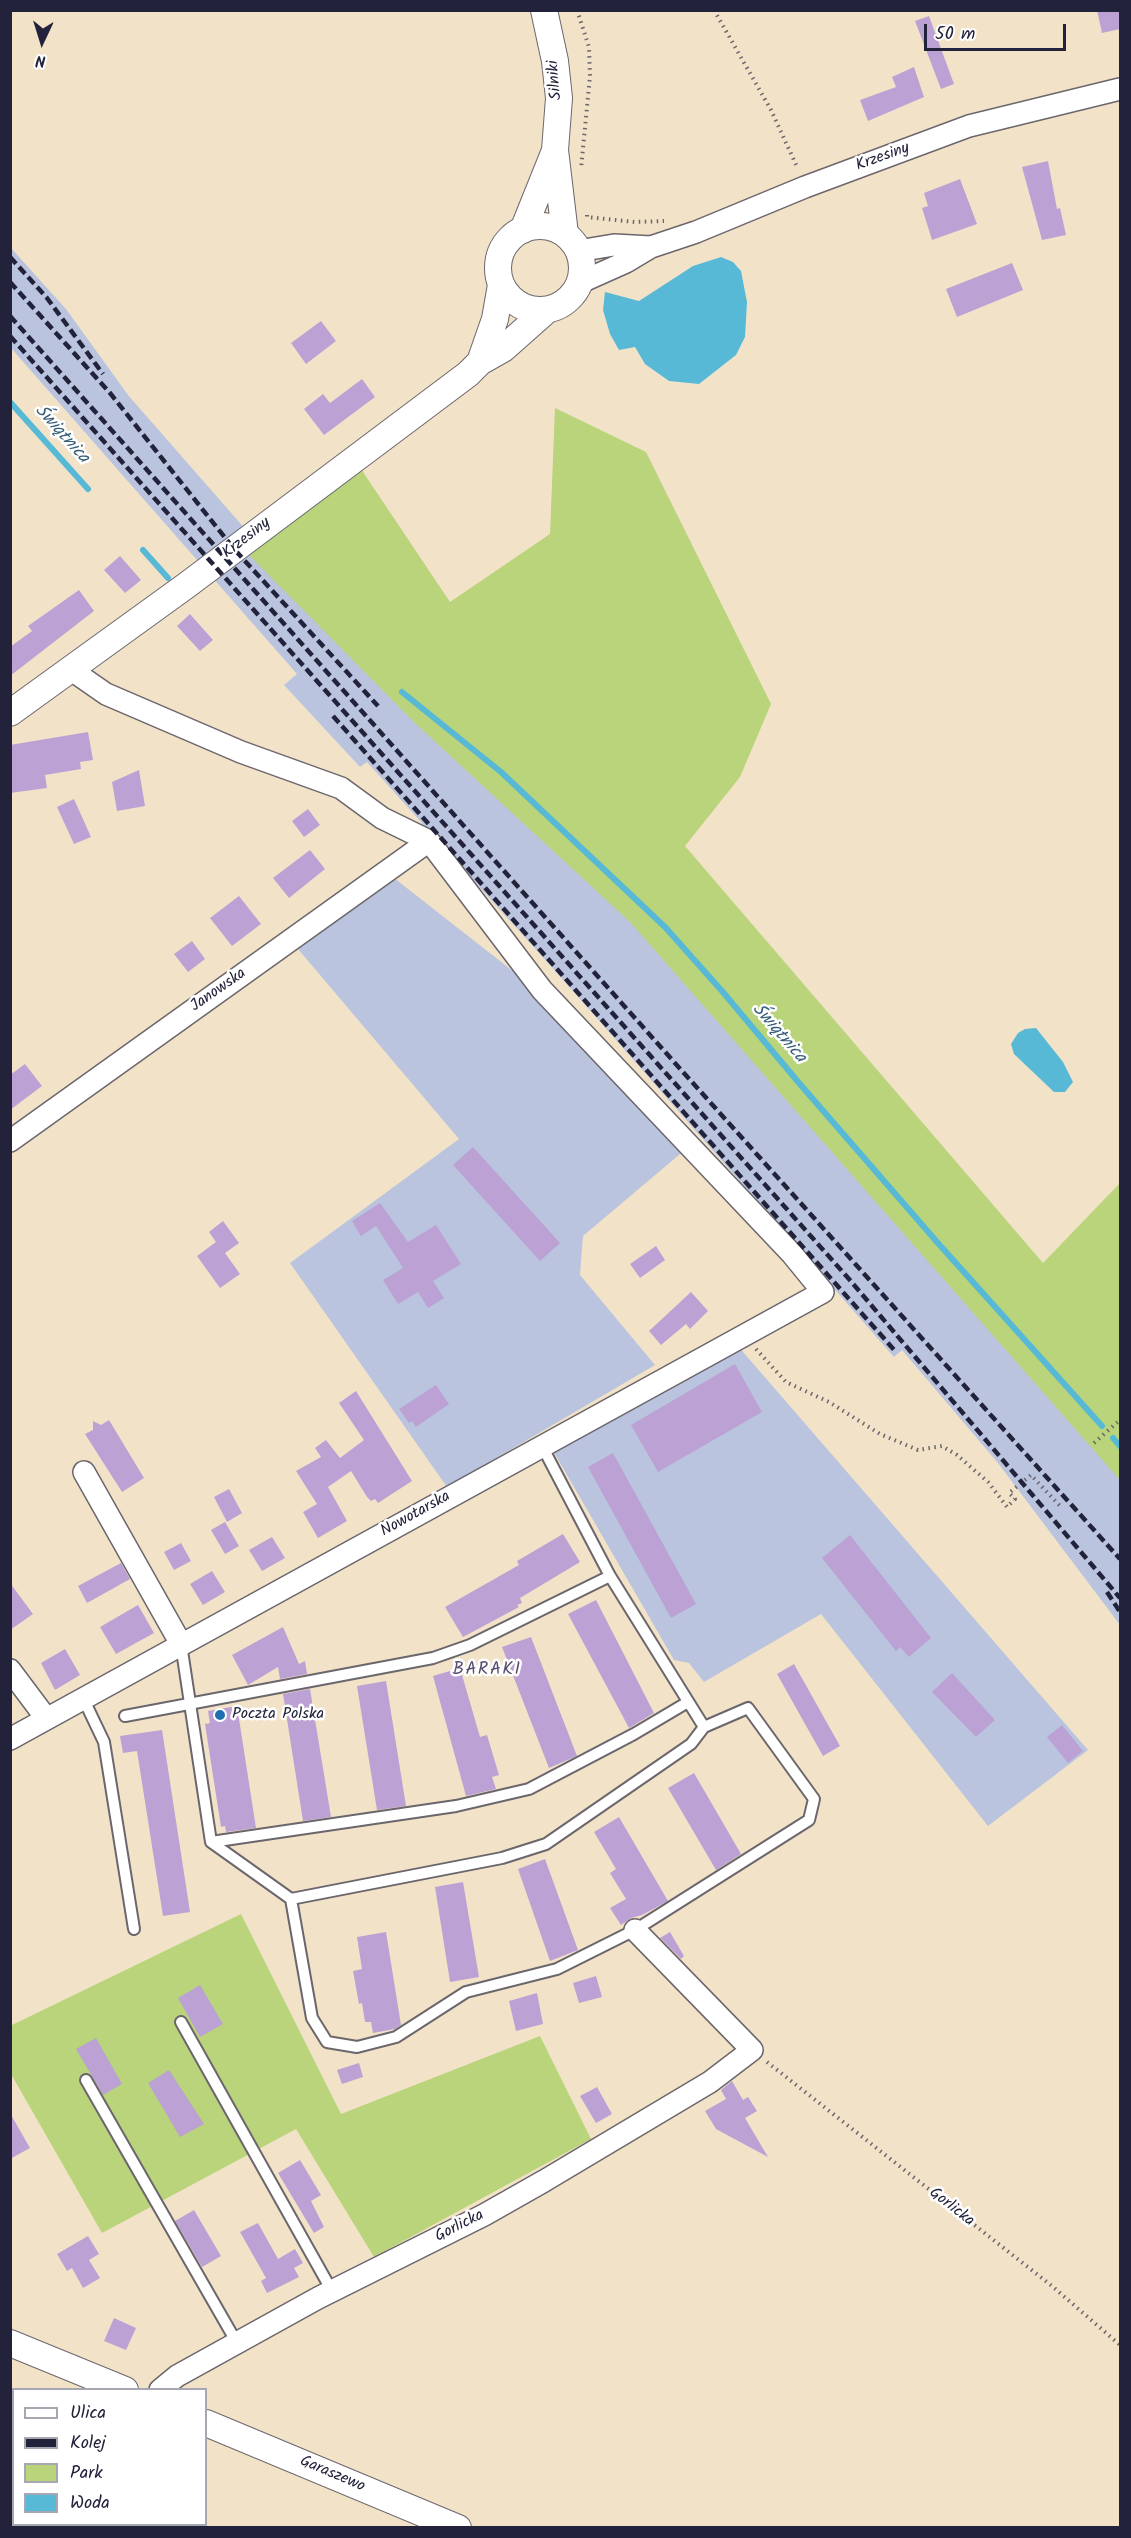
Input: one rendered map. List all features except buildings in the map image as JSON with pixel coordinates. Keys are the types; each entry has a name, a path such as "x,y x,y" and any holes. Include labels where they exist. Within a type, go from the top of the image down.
{"street":[{"name":"Silniki","path":"544,10 555,61 559,98 555,150 571,243"},
{"name":"Krzesiny","path":"579,283 626,262 651,247 696,232 805,187 969,126 1120,89"},
{"name":"Silniki","path":"523,230 555,150"},
{"path":"544,226 571,243 582,273 579,283 566,301 547,310 525,308 515,302 501,285 498,275 501,254 506,244 523,230 544,226"},
{"name":"Krzesiny","path":"571,243 651,247"},
{"name":"Krzesiny","path":"480,362 495,320 501,285"},
{"name":"Krzesiny","path":"10,713 187,585 468,374 480,362 503,349 547,310"},
{"path":"70,669 106,694 241,752 340,788 382,818 429,841"},
{"name":"Janowska","path":"10,1142 429,841"},
{"name":"Nowotarska","path":"10,1739 823,1292 792,1254 542,990 429,841"},
{"path":"84,1472 182,1644"},
{"path":"10,1670 46,1718"},
{"path":"635,1930 752,2050"},
{"name":"Gorlicka","path":"162,2388 177,2376 332,2291 484,2215 544,2181 711,2082 752,2050"},
{"path":"10,2343 119,2388"},
{"name":"Garaszewo","path":"207,2423 458,2528"}],"lane":[{"path":"542,1446 610,1576 704,1727"},
{"path":"124,1716 434,1658 470,1646 610,1576"},
{"path":"182,1644 211,1842 291,1899 312,2018 327,2042 357,2048 396,2037 466,1992 557,1969 635,1930 809,1820 814,1799 748,1708 704,1727 691,1744 546,1844 502,1858 291,1899"},
{"path":"83,1698 104,1742 134,1929"},
{"path":"211,1842 456,1806 529,1789 634,1734 688,1702"},
{"path":"181,2022 332,2291"},
{"path":"86,2080 237,2343"}],"path":[{"path":"577,10 589,47 590,76 581,158 582,179"},
{"path":"714,10 771,110 805,187"},
{"path":"586,208 587,218 635,222 665,221"},
{"path":"744,1336 786,1382 829,1402 880,1434 918,1450 942,1446 957,1455 988,1482 1007,1506 1016,1499 1010,1493 1031,1475 1060,1506"},
{"path":"1094,1443 1120,1420"},
{"name":"Gorlicka","path":"752,2050 1052,2286 1120,2345"}],"shaded area":[{"path":"10,247 66,309 128,395 275,563 623,912 1120,1473 1120,1625 998,1463 902,1350 894,1357 566,983 367,762 360,767 284,685 297,674 11,348"},
{"path":"394,878 546,997 686,1149 583,1236 580,1275 655,1365 447,1487 290,1263 459,1139 298,949"},
{"path":"737,1345 1088,1750 988,1826 821,1614 704,1682 689,1663 674,1660 552,1449"}],"green space":[{"path":"555,408 646,452 771,704 740,777 685,846 1043,1263 1120,1183 1120,1480 630,922 415,723 244,550 355,460 450,602 550,534"},
{"path":"241,1914 341,2114 540,2036 591,2139 374,2257 296,2129 102,2233 11,2074 10,2026"}],"water":[{"path":"721,257 733,262 741,271 747,302 745,337 736,355 699,384 669,381 645,364 635,347 619,350 610,334 603,310 605,292 639,301 693,266"},
{"path":"1036,1028 1063,1062 1073,1082 1065,1092 1054,1092 1014,1054 1011,1044 1018,1033 1025,1029"}],"waterway":[{"name":"Świątnica","path":"10,402 88,489"},
{"name":"Świątnica","path":"143,550 168,578"},
{"name":"Świątnica","path":"402,692 501,772 665,927 937,1242 1102,1426"},
{"name":"Świątnica","path":"1113,1438 1120,1446"}],"railway":[{"path":"10,257 47,298 103,374"},
{"path":"10,282 110,393 234,549 378,706"},
{"path":"10,316 1120,1559"},
{"path":"10,336 849,1279 1120,1598"},
{"path":"333,716 896,1352"},
{"path":"1107,1592 1120,1612"}],"place":[{"name":"Poczta Polska","path":"220,1715"}],"district":[{"name":"BARAKI","path":"487,1671"}]}
